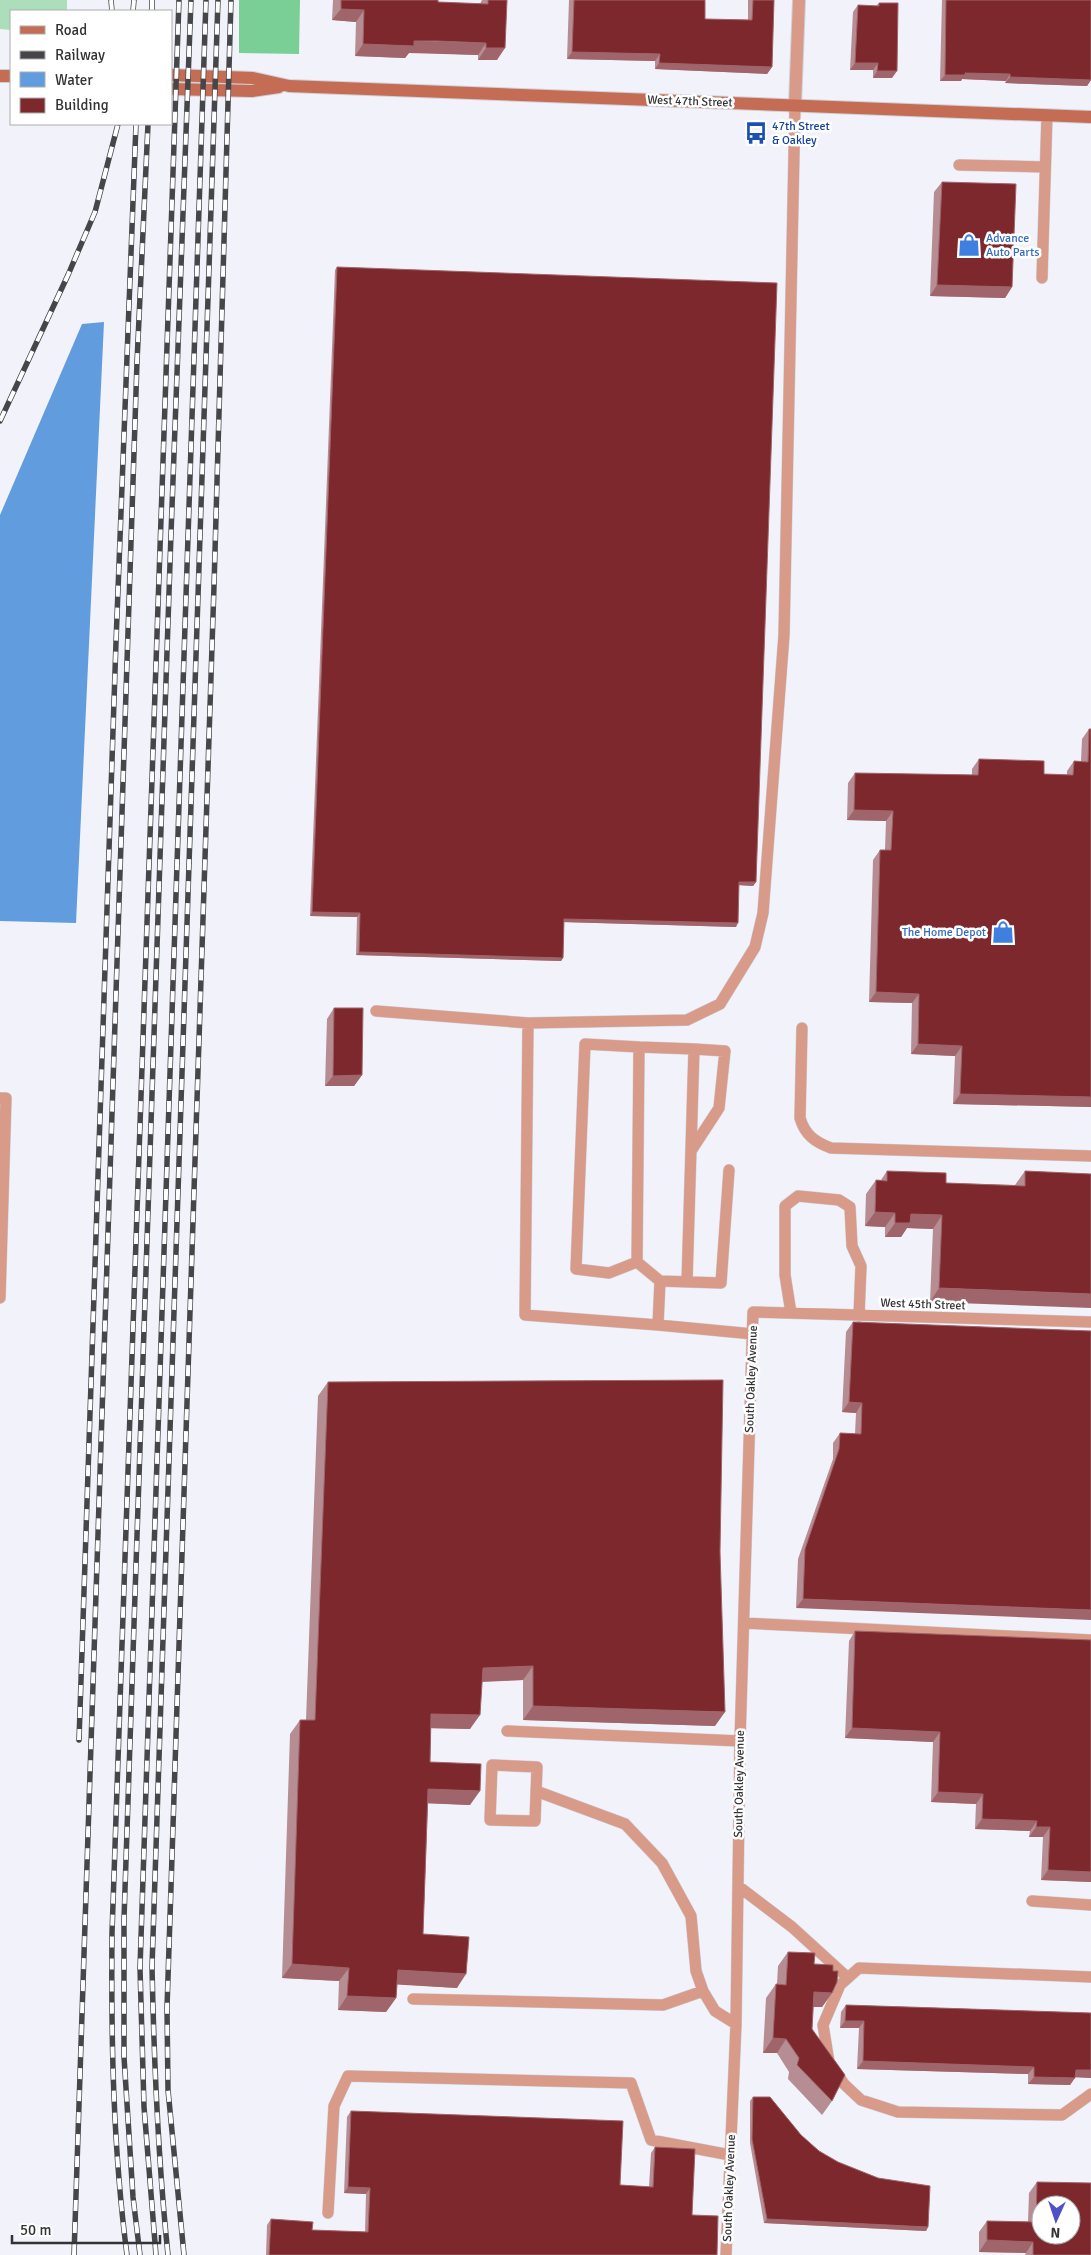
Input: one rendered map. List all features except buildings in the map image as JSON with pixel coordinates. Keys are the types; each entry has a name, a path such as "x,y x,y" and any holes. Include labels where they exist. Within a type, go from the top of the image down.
{"main road":[{"name":"West 47th Street","path":"172,75 252,78 289,86"},
{"name":"West 47th Street","path":"172,89 252,91 289,86 1091,117"}],"street":[{"path":"795,105 799,0"}],"lane":[{"path":"376,1012 528,1023 688,1020 720,1004 754,947 763,913 784,635 795,105"},
{"path":"1042,278 1047,115"},
{"path":"959,165 1045,167"},
{"path":"528,1023 525,1315 753,1334"},
{"path":"802,1028 800,1118 803,1128 819,1143 832,1148 1091,1156"},
{"path":"636,1262 609,1273 576,1269 585,1044 725,1051 719,1108 691,1151"},
{"path":"636,1262 640,1047"},
{"path":"687,1282 694,1049"},
{"path":"0,1098 6,1098 0,1298"},
{"path":"636,1262 660,1280 722,1283 729,1170"},
{"path":"791,1313 785,1275 785,1206 798,1196 839,1200 850,1207 852,1246 861,1266 860,1316"},
{"path":"658,1325 660,1280"},
{"name":"West 45th Street","path":"754,1312 1091,1322"},
{"name":"South Oakley Avenue","path":"726,2255 736,2024 740,1741 754,1312"},
{"path":"744,1623 1091,1640"},
{"path":"507,1731 740,1741"},
{"path":"492,1765 537,1767 536,1791 535,1821 490,1820 492,1765"},
{"path":"536,1791 625,1824 662,1863 690,1916 696,1971 702,1991 715,2011 736,2024"},
{"path":"738,1886 792,1927 848,1978"},
{"path":"1032,1902 1091,1905"},
{"path":"1091,1977 859,1968 840,1985 822,2025 829,2062 844,2084 862,2100 898,2112 1062,2115 1091,2094"},
{"path":"413,1999 662,2005 702,1991"},
{"path":"328,2213 334,2106 348,2076 630,2083 651,2140 730,2155"}],"green space":[{"path":"0,0 67,0 67,10 10,10 10,30 0,29"},
{"path":"239,0 300,0 299,54 239,53"}],"water":[{"path":"104,322 76,923 0,921 0,515 82,324"}],"railway":[{"path":"111,0 112,10"},
{"path":"133,10 134,0"},
{"path":"152,0 152,10"},
{"path":"127,2255 122,2215 114,2094 112,1933 179,0"},
{"path":"140,2255 133,2197 124,2057 124,1919 191,0"},
{"path":"156,2255 144,2107 140,1968 206,0"},
{"path":"168,2255 157,2111 152,1967 218,0"},
{"path":"184,2255 168,2090 167,2008 214,586 231,0"},
{"path":"0,421 95,212 118,125"},
{"path":"79,1740 116,642 136,125"},
{"path":"74,2255 137,362 148,125"}],"place":[{"name":"47th Street & Oakley","path":"756,133"},
{"name":"Advance Auto Parts","path":"969,245"},
{"name":"The Home Depot","path":"1003,932"}]}
